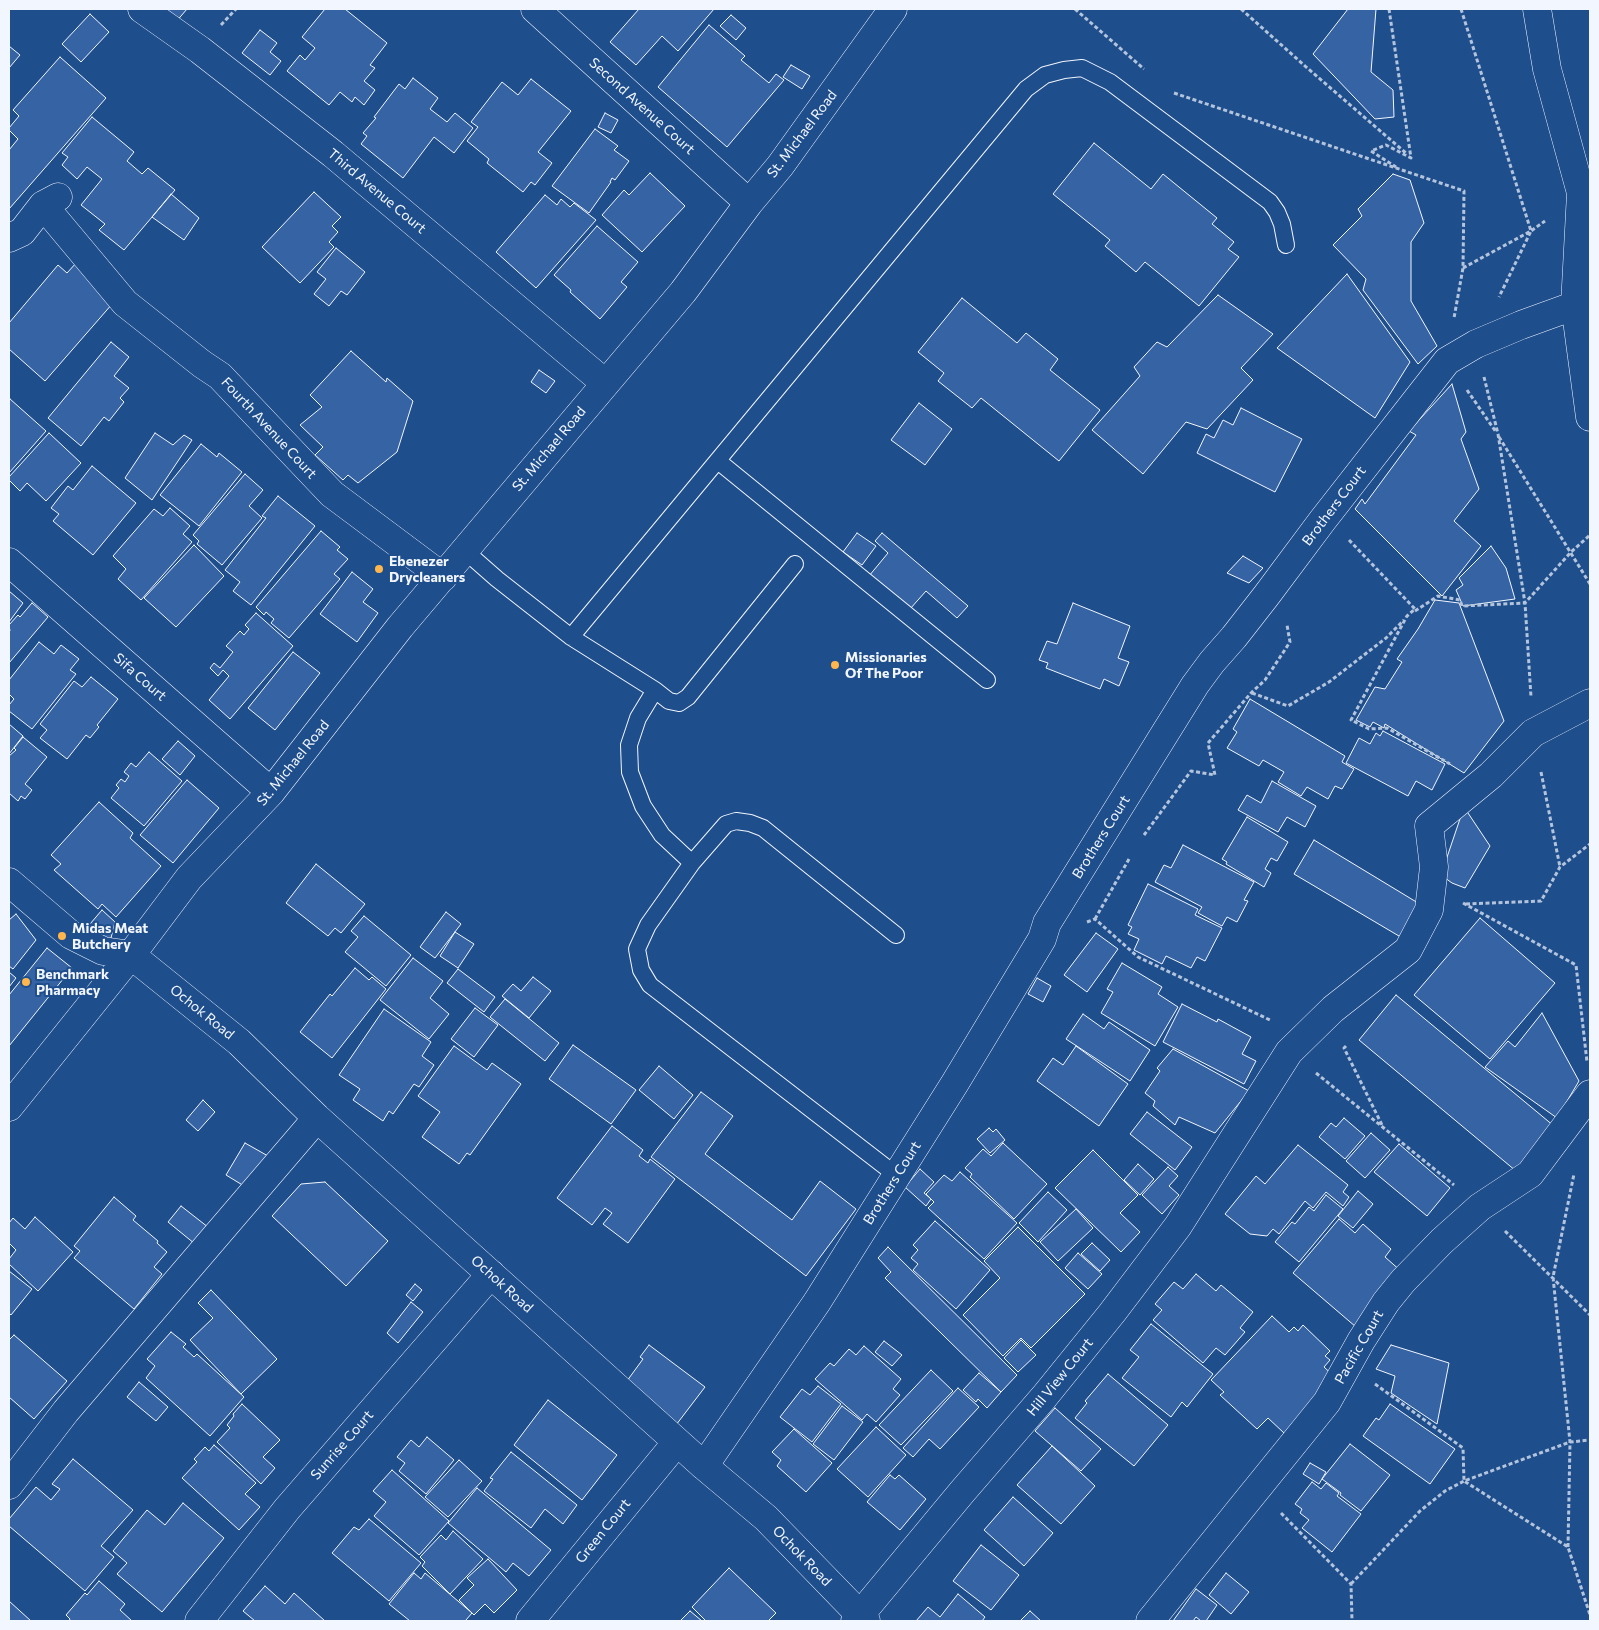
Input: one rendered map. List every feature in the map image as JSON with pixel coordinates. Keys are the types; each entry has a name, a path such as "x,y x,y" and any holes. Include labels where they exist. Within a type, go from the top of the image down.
{"street":[{"name":"Third Avenue Court","path":"142,9 200,50 333,154 605,383"},
{"name":"Second Avenue Court","path":"535,9 749,202"},
{"name":"St. Michael Road","path":"9,1107 131,955 189,878 271,792 400,627 683,292 749,202 780,166 893,9"},
{"path":"1537,9 1547,69 1581,193 1583,302 1590,417"},
{"name":"Fourth Avenue Court","path":"9,238 22,232 51,201 125,303 220,376 332,494 443,577"},
{"name":"Brothers Court","path":"704,1466 817,1302 955,1083 1042,939 1047,923 1195,685 1447,361 1476,344 1583,302"},
{"name":"Sifa Court","path":"9,562 271,792"},
{"path":"1533,734 1590,703"},
{"name":"Hill View Court","path":"860,1619 962,1492 1044,1397 1112,1313 1178,1226 1289,1052 1333,1009 1408,950 1430,910 1434,867 1429,826 1491,775 1533,734"},
{"path":"9,882 71,935 103,951 131,955"},
{"name":"Ochok Road","path":"131,955 240,1042 317,1118 677,1442 766,1518 860,1619"},
{"name":"Pacific Court","path":"1150,1621 1327,1402 1361,1341 1386,1302 1403,1281 1442,1241 1480,1207 1530,1174 1590,1094"},
{"path":"9,1485 66,1411 317,1118"},
{"name":"Sunrise Court","path":"199,1621 286,1509 490,1274"},
{"name":"Green Court","path":"530,1621 677,1442"}],"lane":[{"path":"571,637 1026,89 1045,75 1082,68 1110,82 1270,202 1282,224 1286,245"},
{"path":"718,461 987,680"},
{"path":"464,550 497,579 571,637 670,701 679,703 688,697 795,564"},
{"path":"655,690 638,718 629,745 630,772 643,806 662,835 692,863"},
{"path":"896,935 763,828 750,823 736,821 726,824 692,863 648,925 637,949 641,970 650,985 896,1175"}],"path":[{"path":"1075,9 1148,72"},
{"path":"1241,9 1411,158"},
{"path":"1389,9 1411,158"},
{"path":"1461,9 1531,231 1476,344 1498,434 1525,603 1533,734 1560,867"},
{"path":"1169,92 1464,192"},
{"path":"1411,158 1386,145 1371,152 1412,176 1464,192"},
{"path":"1464,192 1463,268 1447,361 1498,434 1590,584"},
{"path":"1463,268 1531,231 1581,193"},
{"path":"1251,692 1288,706 1329,682 1386,638 1407,616 1438,596 1460,600 1462,606 1525,603 1571,552 1590,535"},
{"path":"1139,842 1191,771 1215,775 1208,744 1251,692 1266,680 1290,642 1287,622 1266,596"},
{"path":"1465,904 1541,901 1560,867 1590,844"},
{"path":"1042,939 1095,919 1129,859"},
{"path":"1095,919 1138,957 1204,990 1271,1020 1289,1052 1383,1126 1480,1207 1590,1315"},
{"path":"1350,1040 1344,1048 1383,1126"},
{"path":"1574,1172 1552,1277 1570,1442 1568,1547 1590,1615"},
{"path":"1361,1341 1375,1385 1462,1448 1464,1481"},
{"path":"1351,1584 1420,1511 1445,1491 1464,1481 1570,1442 1590,1440"},
{"path":"1464,1481 1568,1547"},
{"path":"1277,1509 1351,1584 1352,1621"}],"building":[{"path":"158,9 187,9 175,23"},
{"path":"325,9 345,9 387,43 370,65 375,68 364,81 375,90 364,105 355,97 352,102 340,92 329,105 287,71 300,55 305,60 315,48 302,37"},
{"path":"639,9 714,9 678,51 662,36 636,65 610,42"},
{"path":"1348,9 1376,9 1371,72 1393,90 1394,117 1375,119 1313,54"},
{"path":"90,14 109,32 81,62 62,44"},
{"path":"731,15 746,28 736,40 720,26"},
{"path":"709,25 745,56 741,60 769,83 776,74 784,80 727,147 658,87"},
{"path":"260,30 277,43 270,52 281,61 270,75 242,53"},
{"path":"9,46 20,55 9,68"},
{"path":"60,57 106,98 9,209 9,150 18,139 9,128 19,116 13,110"},
{"path":"791,65 810,76 802,89 783,77"},
{"path":"413,78 438,98 430,109 447,122 455,113 473,128 454,153 434,137 403,178 361,144 367,136 363,133 376,118 374,117 399,84 405,89"},
{"path":"531,79 571,111 538,152 552,163 535,185 531,182 523,192 487,163 489,159 467,141 478,127 471,122 502,82 518,95"},
{"path":"605,113 618,120 611,133 598,127"},
{"path":"92,117 134,152 127,161 142,174 148,168 175,190 124,250 99,230 105,224 81,205 102,179 87,167 77,179 62,165 68,157 62,153"},
{"path":"595,129 618,146 614,150 629,161 615,180 612,178 589,213 552,186"},
{"path":"1094,143 1151,189 1163,174 1217,218 1212,224 1234,242 1228,249 1239,257 1199,306 1145,262 1136,272 1105,246 1110,240 1053,194"},
{"path":"650,173 685,206 642,252 602,215 624,190 629,195"},
{"path":"1393,174 1410,180 1424,223 1411,242 1411,301 1437,346 1418,364 1363,290 1366,279 1333,245 1362,216 1358,209"},
{"path":"314,192 341,217 332,226 338,232 329,242 334,247 300,283 262,247"},
{"path":"171,194 199,218 184,240 152,217"},
{"path":"545,195 557,205 561,199 570,207 574,203 596,220 536,288 496,252"},
{"path":"597,226 638,262 621,282 627,287 600,319 554,275"},
{"path":"336,248 365,272 347,295 341,291 329,306 314,294 326,279 317,272"},
{"path":"77,262 113,303 45,381 9,349 9,323 58,265 67,273"},
{"path":"1347,274 1410,362 1375,418 1277,348"},
{"path":"1218,295 1273,334 1241,368 1253,380 1207,429 1186,422 1143,474 1092,430 1140,376 1134,367 1157,342 1167,347"},
{"path":"962,298 1017,343 1026,333 1058,359 1050,370 1100,410 1059,461 981,398 972,408 938,381 944,373 918,352"},
{"path":"111,342 129,357 114,376 129,388 120,398 124,402 109,421 104,417 81,446 48,418"},
{"path":"351,351 386,382 387,378 413,401 397,452 358,483 348,475 343,480 315,455 323,447 300,425 322,407 310,395"},
{"path":"539,370 555,381 546,393 531,382"},
{"path":"1452,384 1466,432 1461,439 1479,489 1454,521 1481,546 1442,596 1355,509 1362,499 1365,504 1416,435 1409,431"},
{"path":"9,400 46,431 9,473"},
{"path":"919,403 952,429 925,465 891,440"},
{"path":"1241,408 1302,439 1275,492 1197,453 1206,434 1214,438 1223,420 1233,425"},
{"path":"49,433 81,463 46,501 27,483 20,491 9,480 9,477"},
{"path":"155,433 173,445 184,435 192,440 152,500 125,478"},
{"path":"201,444 217,457 219,453 242,472 199,526 160,495"},
{"path":"92,466 136,503 93,555 53,521 59,514 51,508 68,486 73,490"},
{"path":"245,474 263,490 249,506 262,518 222,565 197,544 199,541 193,535"},
{"path":"278,496 315,526 251,605 233,591 240,582 225,570 266,518 262,516"},
{"path":"170,508 190,526 183,534 192,542 141,600 118,579 126,569 113,556 154,509 163,516"},
{"path":"321,531 340,547 337,550 348,559 334,574 340,579 289,638 271,623 274,619 266,612 264,615 256,607"},
{"path":"857,533 876,546 862,565 843,552"},
{"path":"882,533 968,606 957,618 926,591 910,609 869,576 888,553 875,541"},
{"path":"194,545 224,576 176,627 144,598"},
{"path":"1491,546 1506,568 1515,599 1463,606 1456,590 1463,585 1459,578"},
{"path":"1243,556 1263,568 1249,583 1227,573"},
{"path":"352,572 373,589 363,602 378,613 357,642 320,614"},
{"path":"9,591 23,603 9,622"},
{"path":"1435,600 1459,603 1504,721 1464,773 1385,724 1384,728 1373,722 1370,727 1356,720 1375,687 1385,689 1402,662 1397,659"},
{"path":"32,603 48,617 9,663 9,625 18,615 20,617"},
{"path":"1073,603 1130,626 1118,658 1129,662 1119,686 1104,679 1100,689 1046,668 1048,663 1039,660 1047,641 1057,644"},
{"path":"256,613 293,646 230,719 209,700 229,676 223,670 218,676 210,668 214,663 220,668 233,652 226,646 240,631 244,635 249,629 245,625"},
{"path":"39,642 54,654 61,645 79,659 70,670 76,674 32,729 9,711 9,705 14,699 9,694 9,680"},
{"path":"293,652 320,673 275,730 248,708"},
{"path":"91,677 118,699 97,725 99,727 90,738 86,735 67,759 40,738 47,730 40,724 74,681 82,687"},
{"path":"1250,699 1345,756 1342,762 1354,769 1342,789 1335,786 1328,799 1307,787 1301,796 1278,782 1284,772 1263,760 1259,766 1227,748 1237,732 1233,729"},
{"path":"9,724 23,736 9,754"},
{"path":"1383,731 1445,764 1432,790 1416,781 1408,796 1346,763 1359,738 1370,744 1376,733 1380,736"},
{"path":"23,737 47,757 25,784 32,790 25,799 21,796 18,801 9,793 9,756 16,750 14,748"},
{"path":"178,741 195,756 180,775 162,759"},
{"path":"149,752 182,781 144,826 111,798 119,788 116,785 121,779 125,782 129,776 124,772 131,763 136,767"},
{"path":"187,780 219,808 173,863 140,835"},
{"path":"1272,781 1316,806 1305,827 1287,817 1278,832 1238,810 1247,795 1261,803"},
{"path":"99,802 133,833 130,838 161,866 116,917 102,904 98,909 54,870 61,864 51,855"},
{"path":"1464,807 1490,846 1465,888 1452,883 1441,875"},
{"path":"1247,817 1288,842 1277,861 1271,858 1265,869 1271,873 1264,887 1226,864 1227,862 1222,859"},
{"path":"1314,840 1423,906 1404,939 1294,874"},
{"path":"1183,845 1254,882 1244,900 1248,901 1237,922 1227,917 1222,926 1198,913 1202,907 1155,882 1164,865 1171,868"},
{"path":"316,864 365,904 341,933 335,928 328,936 286,903"},
{"path":"1148,884 1198,909 1195,915 1222,928 1205,961 1197,957 1191,968 1166,956 1162,964 1134,950 1139,939 1128,934 1132,927 1128,925"},
{"path":"102,910 115,922 111,938 100,946 84,931"},
{"path":"446,912 461,924 435,958 420,947"},
{"path":"16,914 36,940 13,969 9,966 9,920"},
{"path":"364,916 411,955 386,986 345,952 358,937 351,931"},
{"path":"1480,918 1555,983 1490,1059 1414,995"},
{"path":"455,932 474,944 458,968 440,956"},
{"path":"1096,933 1118,949 1087,992 1064,975"},
{"path":"47,948 72,968 9,1046 9,995"},
{"path":"413,958 443,981 430,998 449,1014 429,1039 380,1000"},
{"path":"1122,963 1162,987 1158,994 1178,1007 1155,1046 1101,1013 1113,992 1107,989"},
{"path":"355,968 369,980 372,977 386,989 332,1058 300,1032 330,994 332,996"},
{"path":"458,969 495,997 484,1012 447,983"},
{"path":"9,972 16,978 9,987"},
{"path":"533,977 551,991 529,1018 502,996 513,984 521,991"},
{"path":"1037,978 1051,986 1043,1002 1028,994"},
{"path":"1396,995 1560,1131 1522,1176 1359,1040"},
{"path":"505,999 559,1043 545,1061 490,1017"},
{"path":"1182,1004 1217,1022 1218,1019 1251,1037 1242,1054 1256,1061 1244,1084 1163,1042"},
{"path":"475,1008 498,1025 474,1057 451,1039"},
{"path":"384,1009 431,1042 422,1056 434,1065 419,1087 414,1084 393,1114 389,1111 383,1121 353,1100 360,1089 339,1075"},
{"path":"1542,1013 1579,1081 1557,1118 1485,1067 1508,1041 1515,1047"},
{"path":"1083,1014 1104,1029 1109,1022 1150,1050 1130,1081 1066,1039"},
{"path":"573,1045 636,1090 611,1124 549,1079"},
{"path":"454,1046 487,1070 492,1063 521,1084 470,1155 467,1153 459,1164 422,1137 440,1112 418,1096"},
{"path":"1076,1046 1128,1084 1099,1126 1037,1081 1053,1058 1063,1065"},
{"path":"1173,1049 1249,1091 1215,1133 1179,1117 1175,1125 1153,1106 1155,1101 1145,1093 1160,1071 1157,1068"},
{"path":"659,1066 693,1095 674,1119 639,1090"},
{"path":"701,1092 733,1116 705,1154 792,1220 820,1181 856,1209 806,1276 651,1157"},
{"path":"203,1100 215,1112 198,1131 186,1120"},
{"path":"1147,1112 1192,1147 1175,1170 1130,1134"},
{"path":"1344,1118 1365,1136 1345,1159 1319,1137 1331,1123 1336,1127"},
{"path":"612,1126 643,1150 639,1156 648,1163 650,1159 675,1179 628,1243 603,1224 612,1213 605,1208 592,1225 557,1198"},
{"path":"989,1128 993,1132 996,1129 1005,1140 990,1153 977,1139"},
{"path":"1371,1133 1390,1150 1365,1178 1346,1161"},
{"path":"245,1143 268,1156 249,1189 226,1175"},
{"path":"1003,1143 1047,1184 1014,1219 970,1177 972,1174 965,1168 983,1149 991,1156"},
{"path":"1399,1144 1450,1188 1427,1216 1374,1172"},
{"path":"1298,1145 1348,1185 1343,1192 1349,1197 1343,1206 1326,1192 1313,1208 1305,1201 1279,1234 1273,1229 1267,1236 1250,1234 1225,1214 1256,1176 1265,1184"},
{"path":"1093,1150 1138,1195 1120,1213 1140,1232 1121,1252 1055,1188"},
{"path":"1138,1164 1154,1179 1140,1195 1124,1180"},
{"path":"1168,1167 1178,1176 1169,1186 1179,1195 1162,1214 1142,1195"},
{"path":"920,1169 934,1182 924,1193 931,1199 926,1206 905,1187"},
{"path":"960,1172 1017,1223 984,1259 928,1208 934,1202 926,1194 944,1175 952,1181"},
{"path":"325,1182 388,1241 346,1286 272,1216 301,1184"},
{"path":"1358,1191 1373,1204 1353,1228 1338,1216"},
{"path":"1048,1192 1067,1210 1038,1242 1019,1223"},
{"path":"1326,1195 1343,1209 1299,1262 1275,1242 1292,1222 1295,1224 1309,1207 1314,1211"},
{"path":"114,1197 136,1216 133,1220 158,1241 157,1243 167,1252 154,1267 162,1274 134,1309 74,1258 80,1251 74,1246"},
{"path":"181,1206 213,1231 200,1248 168,1222"},
{"path":"1076,1209 1093,1228 1058,1261 1040,1242"},
{"path":"35,1217 73,1252 38,1291 9,1264 9,1259 16,1250 9,1243 9,1223 13,1218 25,1229"},
{"path":"1339,1219 1355,1233 1363,1224 1391,1249 1385,1257 1402,1272 1356,1327 1293,1273"},
{"path":"935,1221 990,1270 956,1309 913,1270 918,1264 911,1258 918,1250 913,1245"},
{"path":"1018,1227 1085,1294 1031,1348 1021,1338 1003,1356 963,1315 1000,1278 984,1261"},
{"path":"1092,1243 1110,1260 1100,1271 1081,1254"},
{"path":"888,1247 1017,1375 1001,1392 885,1278 891,1272 878,1258"},
{"path":"1078,1253 1102,1274 1088,1289 1065,1268"},
{"path":"9,1271 32,1289 11,1315 9,1313"},
{"path":"1196,1274 1216,1291 1221,1285 1253,1312 1240,1328 1245,1332 1225,1355 1216,1348 1203,1363 1153,1320 1162,1310 1155,1304 1174,1282 1183,1289"},
{"path":"415,1284 422,1290 413,1301 406,1295"},
{"path":"211,1290 277,1359 241,1394 190,1340 213,1318 198,1303"},
{"path":"411,1302 423,1312 398,1343 387,1333"},
{"path":"1272,1316 1289,1332 1294,1327 1298,1331 1303,1325 1330,1351 1325,1356 1330,1360 1324,1367 1336,1378 1284,1433 1268,1418 1257,1429 1220,1395 1224,1392 1211,1380"},
{"path":"1151,1324 1213,1374 1187,1407 1182,1402 1171,1417 1122,1378 1139,1357 1130,1350"},
{"path":"171,1332 186,1344 183,1347 194,1357 197,1354 244,1397 210,1436 146,1378 155,1366 147,1359"},
{"path":"14,1335 67,1381 34,1419 9,1397 9,1340"},
{"path":"1021,1340 1036,1355 1018,1372 1004,1358"},
{"path":"884,1341 902,1355 892,1366 875,1352"},
{"path":"649,1345 705,1387 676,1425 624,1385 643,1359 640,1357"},
{"path":"1391,1345 1449,1363 1437,1424 1391,1393 1395,1376 1376,1369"},
{"path":"864,1346 901,1379 893,1389 900,1395 876,1422 867,1414 862,1420 815,1379 830,1363 834,1366 849,1349 856,1355"},
{"path":"931,1370 953,1391 901,1445 879,1425"},
{"path":"979,1373 1001,1392 987,1408 978,1399 976,1402 963,1390"},
{"path":"1108,1374 1168,1425 1134,1466 1075,1418 1087,1403 1085,1401"},
{"path":"139,1382 168,1407 156,1421 127,1397"},
{"path":"818,1386 841,1404 812,1442 780,1417 802,1389 810,1395"},
{"path":"958,1388 979,1407 940,1449 929,1439 913,1457 903,1448"},
{"path":"548,1400 617,1455 582,1500 514,1445"},
{"path":"242,1404 280,1440 263,1457 275,1468 261,1484 217,1442 230,1428 227,1425 234,1416 233,1414"},
{"path":"1390,1404 1455,1449 1430,1484 1363,1436 1376,1418 1379,1420"},
{"path":"842,1406 863,1422 834,1460 813,1444"},
{"path":"1055,1408 1101,1449 1081,1471 1035,1431"},
{"path":"876,1427 906,1455 868,1497 837,1469"},
{"path":"794,1429 832,1463 806,1492 777,1466 781,1460 772,1452"},
{"path":"427,1437 454,1460 426,1494 399,1471 405,1463 397,1457 411,1440 419,1447"},
{"path":"1350,1444 1390,1475 1361,1511 1322,1479"},
{"path":"214,1445 256,1483 245,1494 260,1507 239,1530 182,1478 197,1462 194,1459 205,1447 209,1451"},
{"path":"1052,1446 1095,1486 1061,1524 1017,1485"},
{"path":"511,1452 577,1505 563,1524 545,1509 531,1528 484,1491 493,1479 490,1478"},
{"path":"73,1459 133,1510 101,1546 114,1557 85,1591 9,1526 9,1519 36,1487 51,1500 60,1489 52,1484"},
{"path":"459,1460 482,1481 448,1517 425,1497"},
{"path":"1310,1463 1326,1472 1319,1484 1303,1474"},
{"path":"392,1470 449,1521 419,1555 374,1516 386,1502 373,1491"},
{"path":"890,1475 895,1479 899,1475 926,1499 900,1530 867,1502"},
{"path":"1312,1482 1321,1489 1326,1483 1339,1493 1337,1496 1361,1514 1332,1552 1302,1528 1309,1520 1300,1513 1302,1509 1295,1504"},
{"path":"477,1488 551,1550 529,1576 513,1563 506,1572 448,1523"},
{"path":"1013,1497 1053,1533 1024,1566 984,1530"},
{"path":"183,1503 224,1538 162,1612 117,1574 127,1563 113,1551 147,1510 165,1525"},
{"path":"369,1519 421,1563 389,1601 332,1553 354,1527 359,1530"},
{"path":"453,1531 483,1559 450,1594 422,1566 425,1562 420,1557 441,1535 446,1540"},
{"path":"981,1545 1019,1575 991,1610 953,1581"},
{"path":"488,1559 517,1590 494,1613 485,1604 474,1615 459,1600 474,1585 467,1578"},
{"path":"729,1568 776,1613 768,1621 706,1621 692,1607"},
{"path":"414,1573 421,1579 425,1573 472,1613 467,1621 410,1621 389,1604"},
{"path":"1226,1573 1249,1592 1231,1614 1209,1595"},
{"path":"99,1581 125,1604 120,1610 132,1621 69,1621 70,1619 66,1615 85,1593 87,1595"},
{"path":"265,1586 285,1604 294,1593 325,1621 255,1621 243,1611"},
{"path":"1196,1589 1217,1605 1206,1621 1201,1621 1196,1617 1193,1621 1173,1621"},
{"path":"958,1594 985,1617 982,1621 916,1621 928,1607 940,1617"},
{"path":"9,1601 31,1621 9,1621"},
{"path":"690,1611 702,1621 680,1621"},
{"path":"1030,1611 1041,1621 1020,1621"}],"place":[{"name":"Ebenezer Drycleaners","path":"379,569"},
{"name":"Missionaries Of The Poor","path":"835,665"},
{"name":"Midas Meat Butchery","path":"62,936"},
{"name":"Benchmark Pharmacy","path":"26,982"}]}
